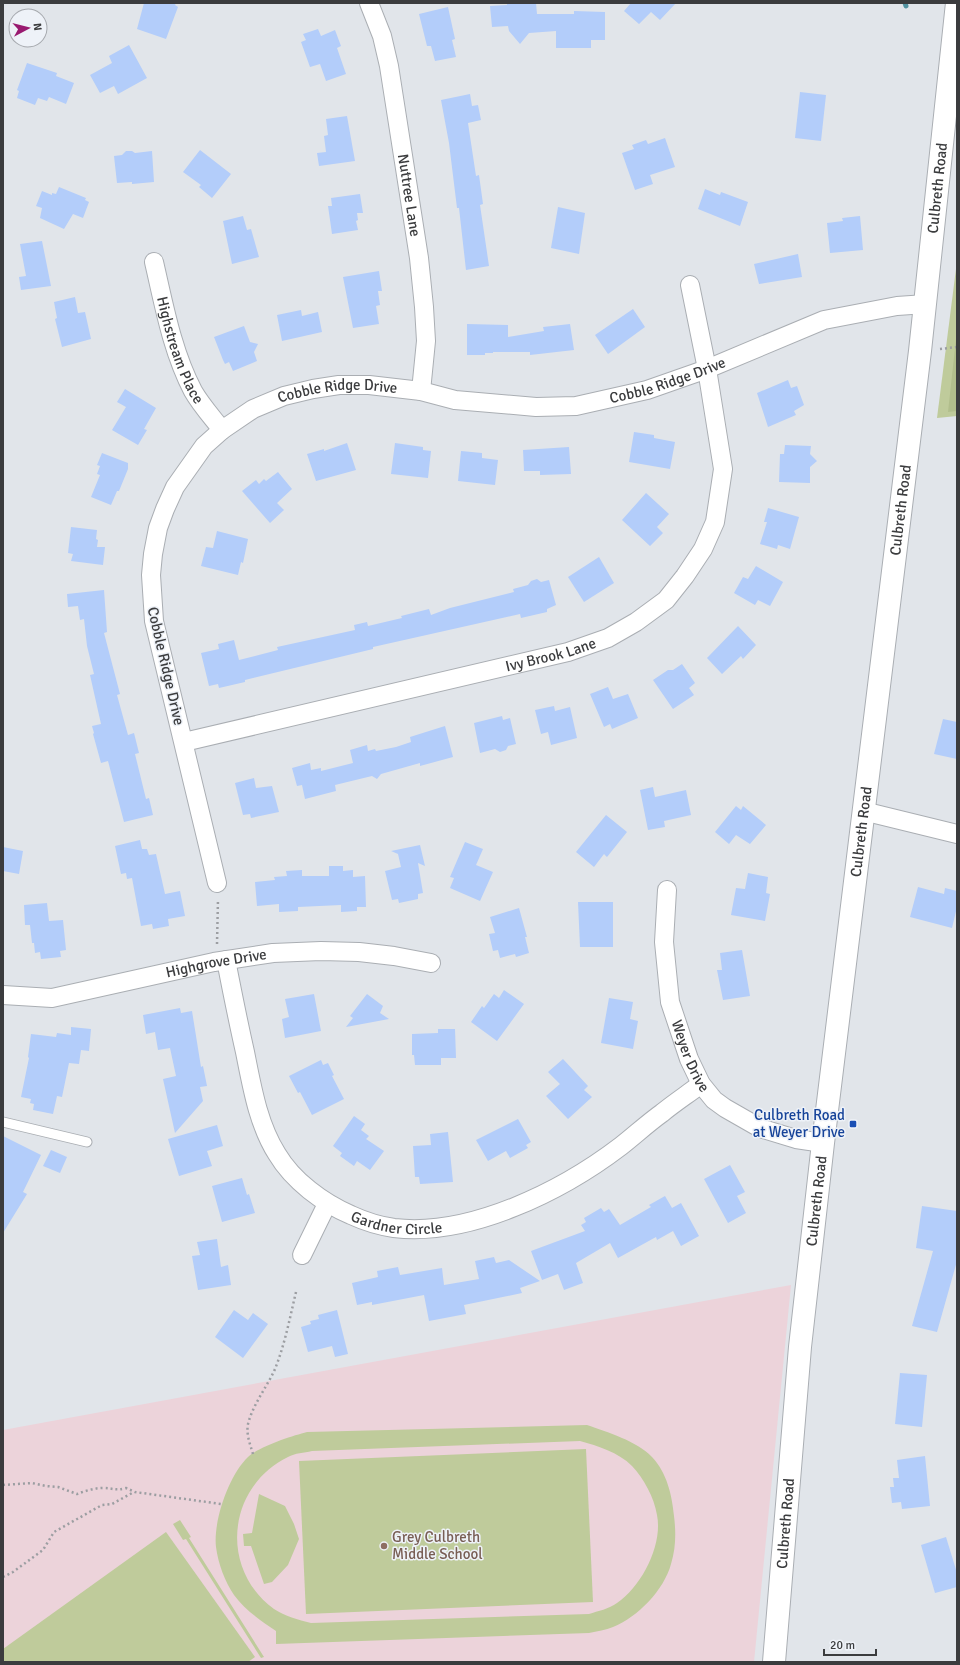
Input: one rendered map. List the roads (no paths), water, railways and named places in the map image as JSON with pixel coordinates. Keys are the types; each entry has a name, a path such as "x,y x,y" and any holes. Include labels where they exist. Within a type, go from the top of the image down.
{"street":[{"name":"Nuttree Lane","path":"369,3 382,36 389,66 419,258 426,341 421,391"},
{"name":"Culbreth Road","path":"774,1662 800,1347 863,811 926,304 957,3"},
{"name":"Highstream Place","path":"154,262 162,300 183,366 193,390 202,405 222,430"},
{"name":"Ivy Brook Lane","path":"184,742 568,652 608,638 636,622 666,600 685,576 703,549 715,522 723,468 707,369 690,285"},
{"name":"Cobble Ridge Drive","path":"217,883 154,621 151,575 158,528 175,487 204,446 222,430 253,409 284,396 339,385 369,385 421,391 455,400 536,407 564,407 647,390 707,369 824,320 897,306 926,304"},
{"path":"863,811 957,834"},
{"name":"Weyer Drive","path":"667,890 664,942 670,1002 689,1059 701,1084 714,1100 760,1128 796,1139 823,1143"},
{"name":"Highgrove Drive","path":"3,995 52,998 222,953 321,951 359,952 394,956 431,963"},
{"name":"Gardner Circle","path":"222,953 254,1099 266,1132 277,1155 309,1190 328,1204 360,1219 394,1228 442,1227 488,1217 528,1201 568,1181 621,1146 662,1112 701,1084"},
{"path":"302,1255 328,1204"}],"lane":[{"path":"3,1122 87,1142"}],"place":[{"name":"Culbreth Road at Weyer Drive","path":"853,1124"},
{"name":"Grey Culbreth Middle School","path":"384,1546"}]}
